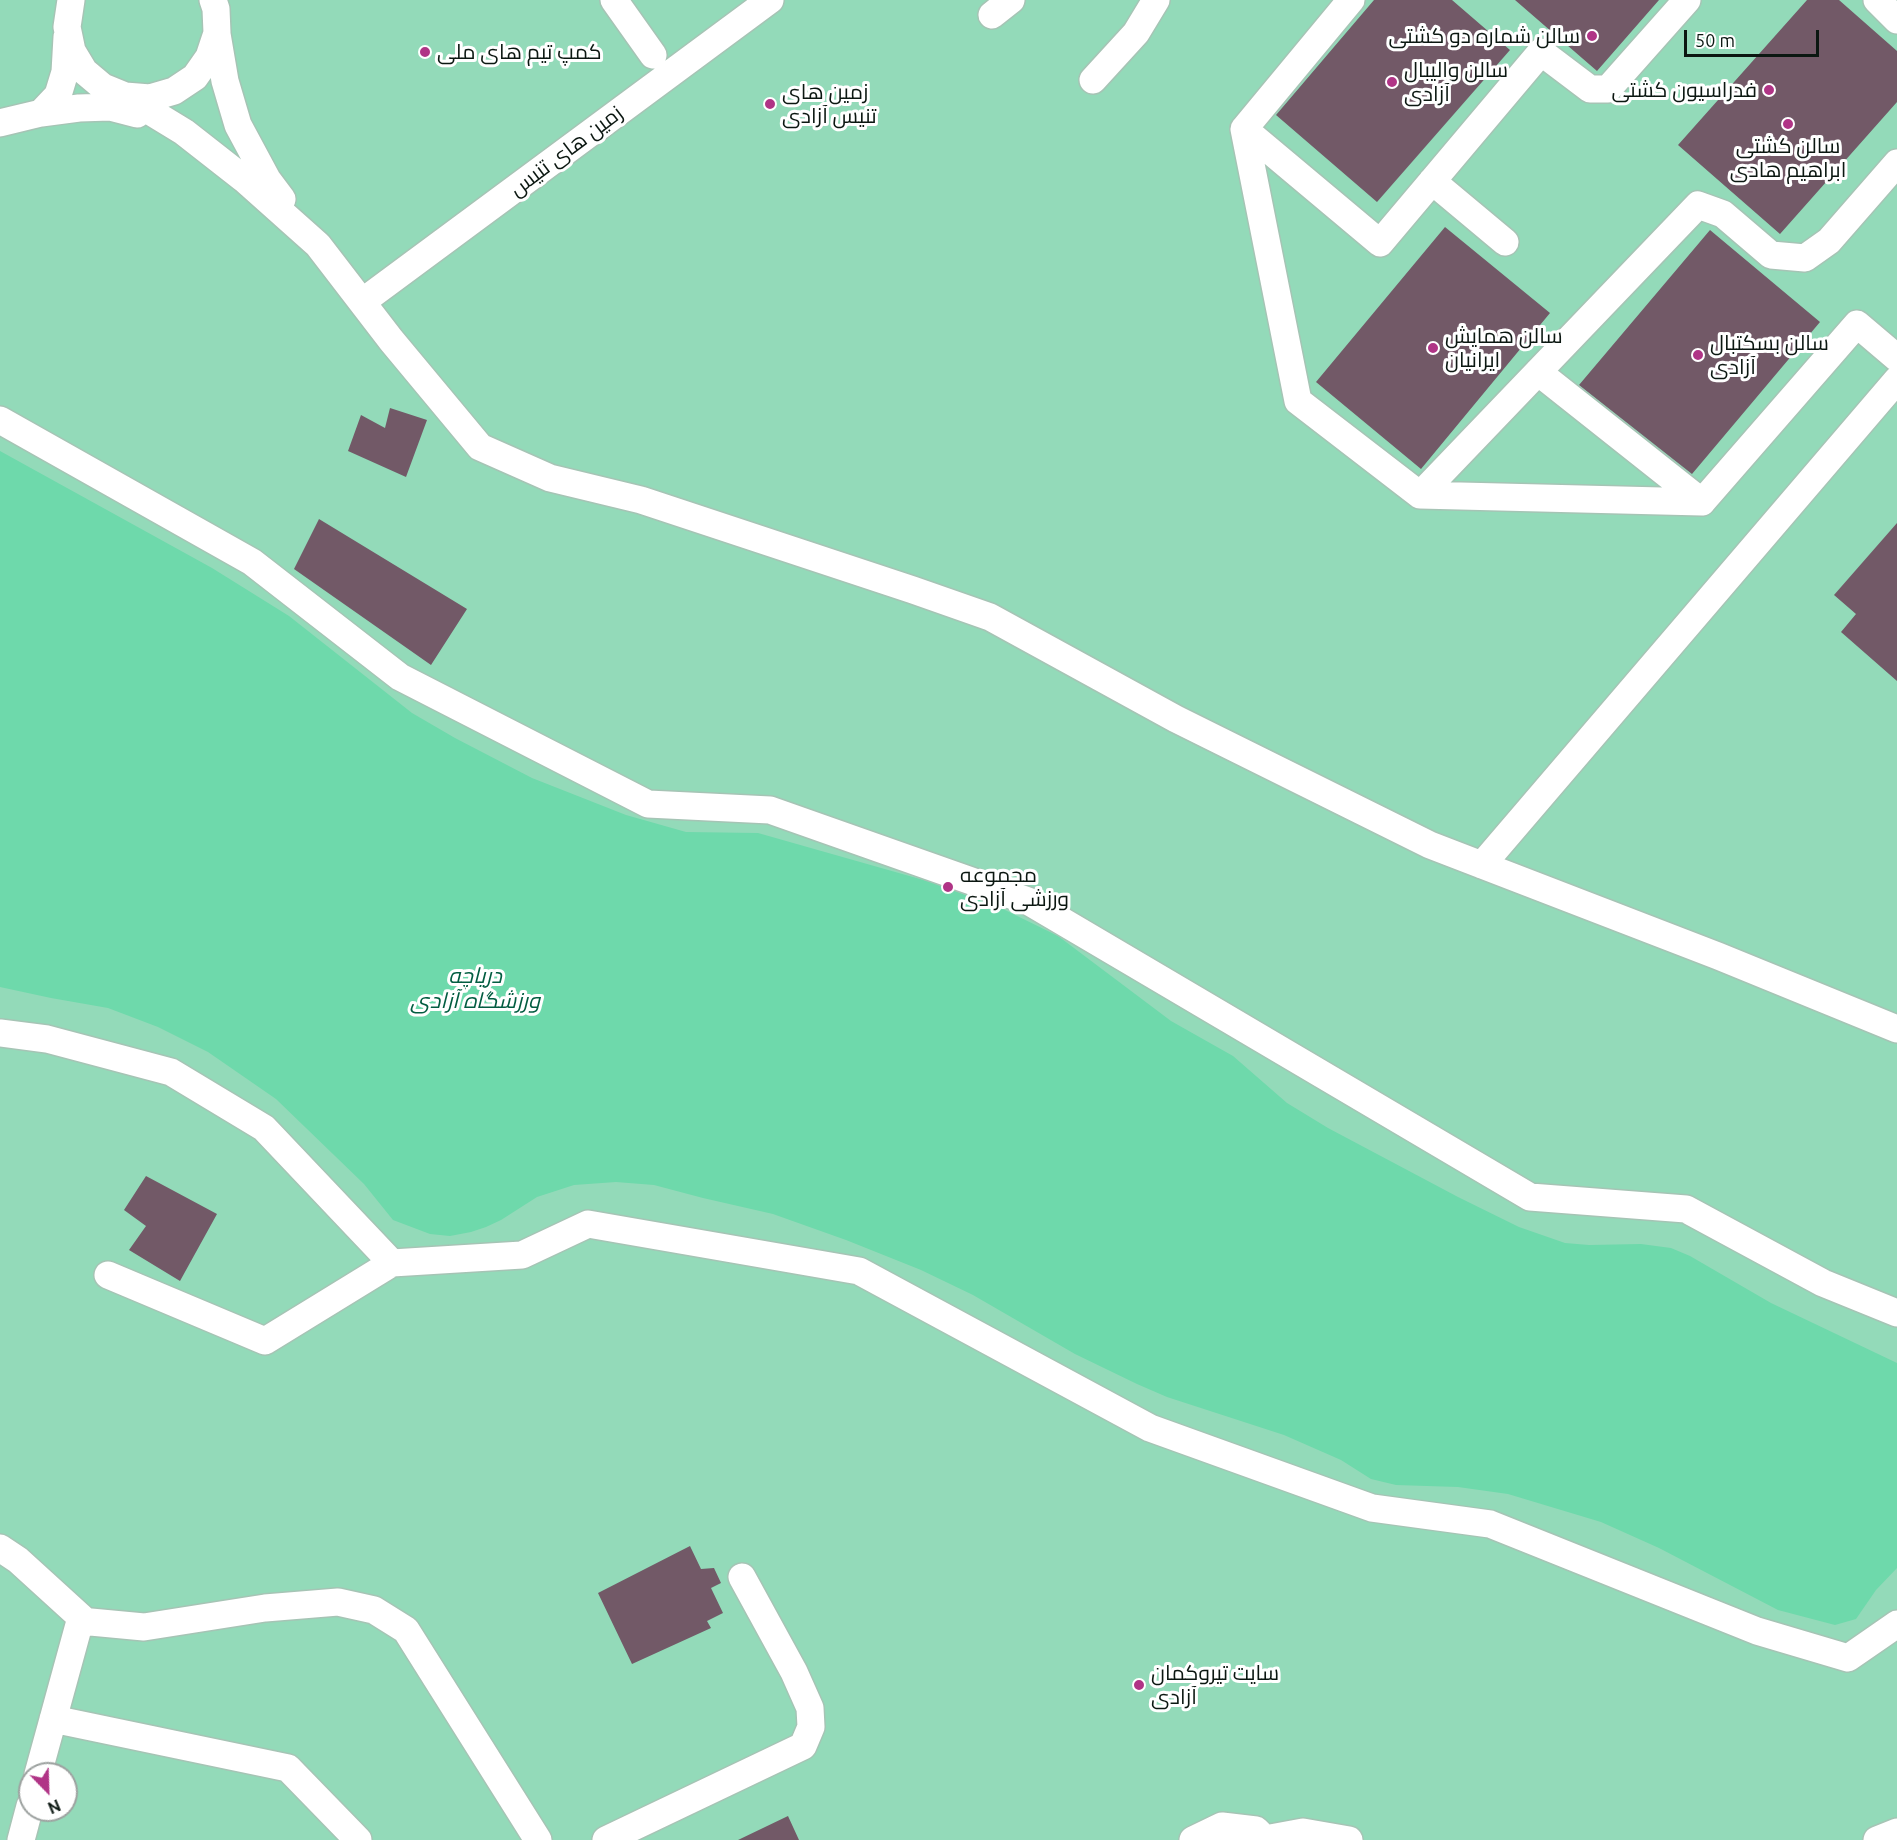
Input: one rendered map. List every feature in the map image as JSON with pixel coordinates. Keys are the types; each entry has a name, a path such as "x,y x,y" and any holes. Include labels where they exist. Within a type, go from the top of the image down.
{"lane":[{"path":"41,113 58,95 65,72 71,0"},
{"path":"213,0 225,81 238,125 267,179 391,340 480,447 550,478 641,500 990,617 1176,719 1430,845 1718,956 1897,1029"},
{"path":"614,0 653,55"},
{"name":"زمین های تنیس","path":"362,303 770,0"},
{"path":"1093,80 1137,33 1156,0"},
{"path":"1244,129 1351,0"},
{"path":"1244,129 1380,243 1541,52 1590,89 1608,89 1687,0"},
{"path":"1877,0 1897,20"},
{"path":"67,27 72,51 84,72 103,87 125,96 184,132 244,179 318,245"},
{"path":"125,96 150,98 174,91 195,77 209,57 217,33"},
{"path":"0,123 41,113 110,107 167,122"},
{"path":"1244,129 1298,401 1420,495 1702,502"},
{"path":"1420,495 1698,205 1723,214 1771,255 1805,258 1829,241 1897,163"},
{"path":"1432,181 1505,242"},
{"path":"1702,502 1857,324 1897,358"},
{"path":"1538,372 1702,502"},
{"path":"1482,865 1897,380"},
{"path":"0,420 252,562 400,677 648,804 770,810 1029,901 1530,1197 1686,1209 1823,1283 1897,1313"},
{"path":"0,1033 47,1039 171,1072 264,1128 392,1263"},
{"path":"108,1275 266,1341 392,1263 522,1255 588,1224 859,1270 1150,1428 1372,1508 1490,1524 1757,1631 1848,1658 1897,1624"},
{"path":"0,1548 18,1560 85,1622"},
{"path":"606,1840 803,1746 811,1727 810,1708 795,1672 742,1577"},
{"path":"41,1762 80,1621 144,1627 265,1608 338,1602 374,1610 406,1630 538,1840"},
{"path":"52,1719 288,1768 358,1840"},
{"path":"21,1840 26,1822"},
{"path":"1193,1840 1222,1826 1256,1830 1265,1839 1303,1832 1349,1840"},
{"path":"1877,1840 1897,1832"}],"shaded area":[{"name":"مجموعه ورزشی آزادی","path":"0,0 1897,0 1897,1840 0,1840"}],"water":[{"name":"دریاچه ورزشگاه آزادی","path":"0,451 212,568 289,616 412,713 532,778 626,815 686,832 758,833 934,883 1003,909 1058,936 1171,1021 1233,1056 1287,1103 1328,1128 1458,1197 1519,1227 1565,1243 1641,1244 1671,1248 1690,1256 1771,1303 1897,1363 1897,1568 1876,1590 1856,1619 1835,1625 1778,1610 1659,1548 1601,1522 1508,1494 1458,1487 1396,1485 1371,1479 1341,1460 1284,1435 1167,1397 1137,1384 1075,1354 973,1295 921,1270 773,1214 654,1185 616,1182 574,1185 537,1197 486,1227 450,1236 430,1234 393,1220 364,1184 276,1099 208,1052 158,1027 108,1008 0,987"}],"building":[{"name":"سالن والیبال آزادی","path":"1374,0 1452,0 1510,50 1377,202 1276,115"},
{"name":"سالن شماره دو کشتی","path":"1515,0 1659,0 1597,71"},
{"name":"سالن کشتی ابراهیم هادی","path":"1807,0 1839,0 1897,51 1897,102 1780,234 1678,145"},
{"name":"سالن همایش ایرانیان","path":"1445,227 1550,313 1421,469 1316,382"},
{"name":"سالن بسکتبال آزادی","path":"1710,230 1820,322 1692,474 1579,385"},
{"path":"390,408 427,420 406,477 348,451 361,415 385,428"},
{"path":"319,519 467,609 431,665 294,569"},
{"path":"1897,523 1897,681 1841,632 1856,614 1834,595"},
{"path":"146,1176 217,1214 180,1281 129,1250 146,1226 124,1210"},
{"path":"690,1546 701,1569 714,1568 721,1583 711,1588 723,1613 707,1621 711,1628 632,1664 598,1593"},
{"path":"788,1816 799,1840 738,1840"}],"place":[{"name":"سالن شماره دو کشتی","path":"1592,36"},
{"name":"کمپ تیم های ملی","path":"425,52"},
{"name":"سالن والیبال آزادی","path":"1392,82"},
{"name":"فدراسیون کشتی","path":"1769,90"},
{"name":"زمین های تنیس آزادی","path":"770,104"},
{"name":"سالن کشتی ابراهیم هادی","path":"1788,124"},
{"name":"سالن همایش ایرانیان","path":"1433,348"},
{"name":"سالن بسکتبال آزادی","path":"1698,355"},
{"name":"مجموعه ورزشی آزادی","path":"948,887"},
{"name":"سایت تیروکمان آزادی","path":"1139,1685"}]}
